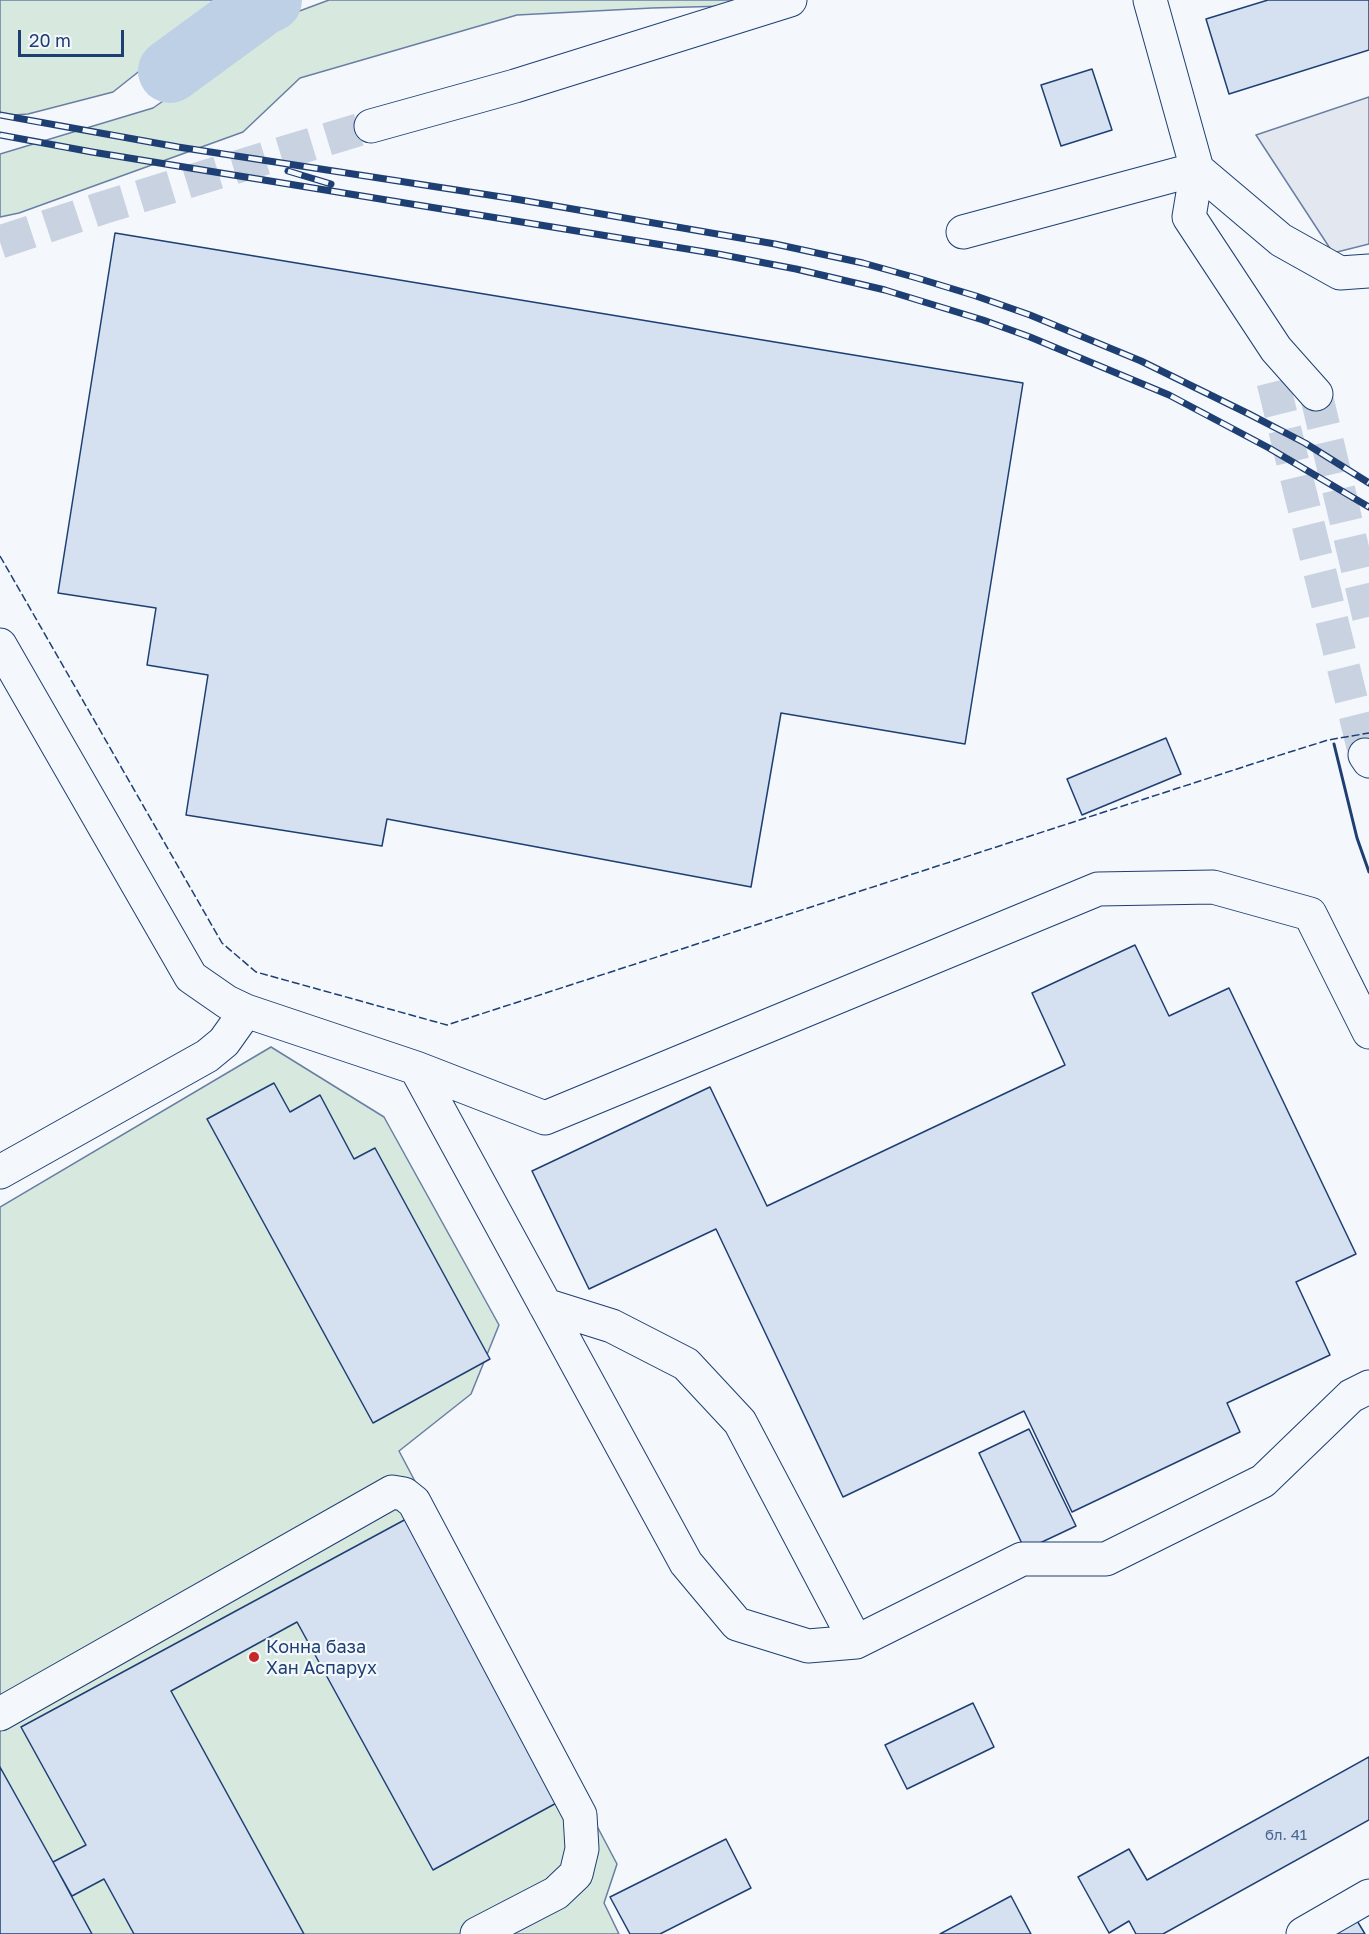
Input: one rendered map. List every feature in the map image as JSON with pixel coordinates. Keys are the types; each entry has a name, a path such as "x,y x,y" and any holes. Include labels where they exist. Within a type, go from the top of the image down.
{"street":[{"path":"370,126 515,86 790,0"},
{"path":"1150,0 1197,169 1189,217 1276,349 1316,394"},
{"path":"963,232 1197,169"},
{"path":"1197,169 1281,240 1340,273 1369,271"},
{"path":"1273,382 1276,349"},
{"path":"0,645 191,977 227,1002 246,1011 416,1068 545,1118 1098,889 1213,887 1310,914 1369,1032"},
{"path":"0,1172 207,1056 224,1042 246,1011"},
{"path":"416,1068 686,1563 737,1624 808,1646 856,1642 1022,1559 1106,1559 1263,1481 1351,1396 1369,1387"},
{"path":"545,1305 612,1326 686,1364 740,1422 856,1642"},
{"path":"0,1714 392,1492 404,1494 414,1502 580,1815 582,1849 576,1874 556,1893 477,1934"},
{"path":"1303,1934 1369,1896"}],"shaded area":[{"path":"0,0 229,0 113,92 28,114 0,116"},
{"path":"329,0 781,0 766,5 517,15 300,78 243,132 19,213 0,217 0,154 153,108 286,16"},
{"path":"1369,97 1369,244 1333,253 1256,135"},
{"name":"Конна база Хан Аспарух","path":"271,1047 384,1117 499,1325 471,1394 399,1451 617,1864 604,1903 619,1934 0,1934 0,1207"}],"building":[{"path":"1268,0 1369,0 1369,50 1229,94 1206,19"},
{"path":"1092,69 1112,130 1061,146 1041,85"},
{"path":"115,233 1023,383 965,744 781,713 751,887 387,819 382,846 186,815 208,675 147,665 156,608 58,593"},
{"path":"1166,738 1181,774 1082,815 1067,779"},
{"path":"1135,945 1169,1016 1229,988 1356,1254 1296,1282 1330,1355 1227,1403 1240,1432 1072,1512 1024,1411 843,1497 716,1229 589,1289 532,1171 710,1087 767,1206 1065,1065 1032,993"},
{"path":"274,1083 290,1112 320,1095 354,1159 375,1148 490,1359 373,1423 207,1119"},
{"path":"1029,1429 1076,1526 1025,1550 979,1453"},
{"path":"408,1518 562,1800 433,1870 297,1622 171,1691 304,1934 134,1934 104,1879 72,1896 53,1862 86,1845 21,1727"},
{"path":"973,1703 994,1747 907,1789 885,1745"},
{"path":"1369,1757 1369,1820 1163,1934 1136,1934 1129,1921 1109,1933 1078,1877 1129,1849 1147,1880"},
{"path":"0,1767 53,1862 92,1934 0,1934"},
{"path":"726,1839 751,1888 660,1934 630,1934 610,1897"},
{"path":"1011,1896 1031,1934 940,1934"},
{"path":"1356,1919 1365,1934 1329,1934"}],"waterway":[{"path":"170,71 270,0"}],"tunnel":[{"path":"0,242 102,208 371,126"},
{"path":"1273,382 1365,755"},
{"path":"1316,394 1369,618"}],"railway":[{"path":"0,115 178,147 515,199 775,244 863,263 976,296 1030,315 1141,361 1305,443 1369,483"},
{"path":"0,135 718,254 885,290 1030,337 1169,395 1269,448 1369,507"},
{"path":"288,171 331,184"}],"fence":[{"path":"0,556 222,943 256,972 447,1025 1277,756 1328,740 1369,733"}],"wall":[{"path":"1334,744 1357,838 1369,872"}],"place":[{"name":"Конна база Хан Аспарух","path":"254,1657"}]}
